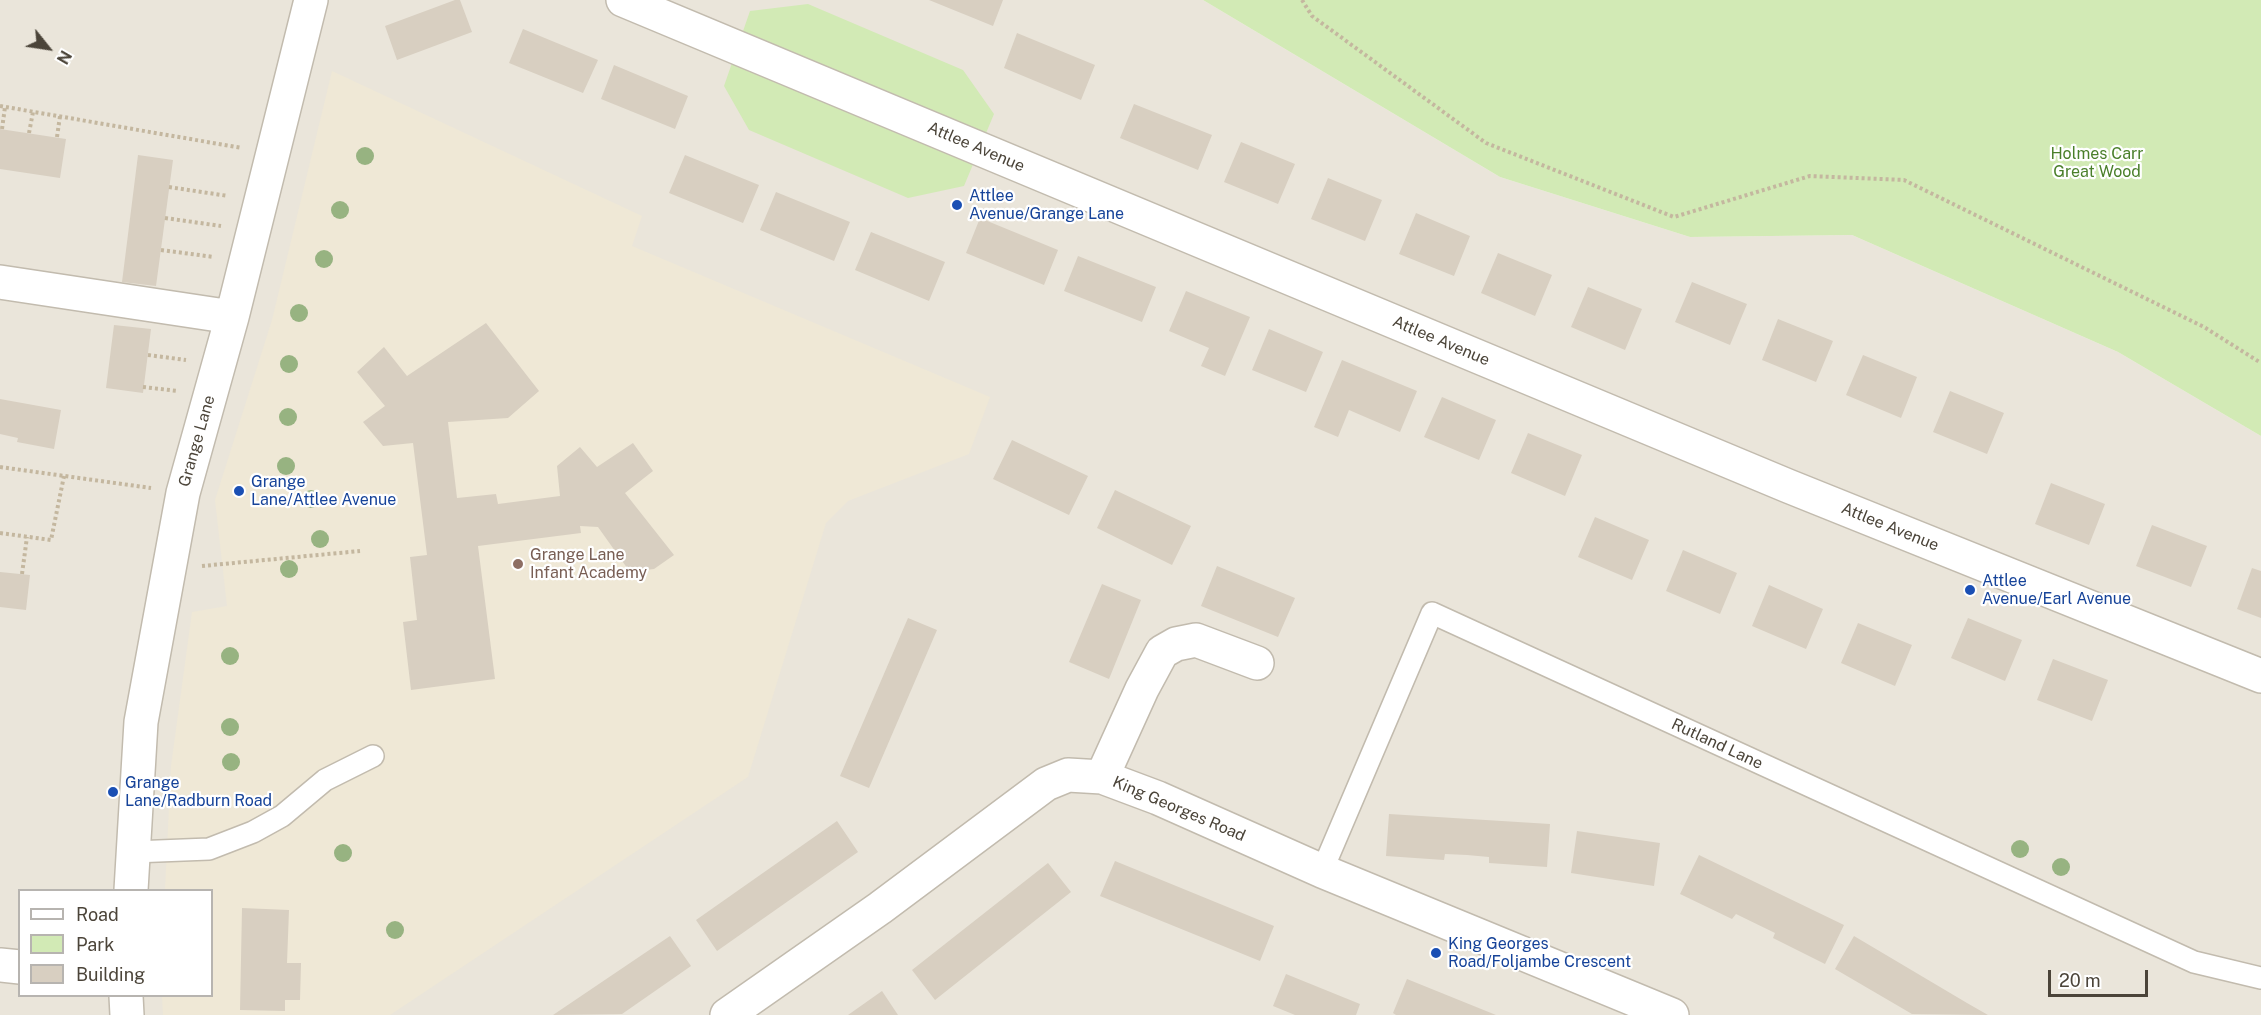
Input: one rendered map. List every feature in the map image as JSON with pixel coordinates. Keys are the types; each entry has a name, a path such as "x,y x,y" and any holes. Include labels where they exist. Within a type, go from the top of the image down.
{"street":[{"name":"Grange Lane","path":"130,889 141,722 183,493 232,317 311,0"},
{"name":"Attlee Avenue","path":"623,0 1788,486 2261,676"},
{"path":"0,282 232,317"},
{"path":"1102,777 1142,689 1162,652 1176,644 1196,640 1257,663"},
{"name":"King Georges Road","path":"728,1015 880,908 1046,784 1068,775 1102,777 1158,798 1322,871 1672,1015"},
{"path":"0,964 18,967"},
{"path":"126,997 127,1015"}],"lane":[{"name":"Rutland Lane","path":"1322,871 1432,613 2194,962 2261,978"},
{"path":"133,852 209,849 253,832 282,816 325,780 373,756"}],"path":[{"path":"1302,0 1312,16 1486,143 1674,217 1810,176 1904,180 2204,327 2261,363"},
{"path":"2,129 3,107 273,153"},
{"path":"29,133 33,112"},
{"path":"57,137 60,116"},
{"path":"169,187 231,197"},
{"path":"165,218 223,226"},
{"path":"161,250 214,257"},
{"path":"148,355 187,360"},
{"path":"143,387 180,391"},
{"path":"0,467 183,493"},
{"path":"0,533 51,540 64,476"},
{"path":"22,574 27,537"},
{"path":"169,569 360,551"}],"shaded area":[{"path":"0,0 1203,0 1500,177 1690,237 1852,235 2118,352 2261,436 2261,1015 0,1015"},
{"name":"Grange Lane Infant Academy","path":"332,71 642,216 632,246 990,397 969,454 848,501 826,523 748,777 390,1015 163,1015 162,997 213,997 213,889 165,889 171,766 192,612 227,606 215,500 272,320"}],"green space":[{"name":"Holmes Carr Great Wood","path":"1203,0 2261,0 2261,436 2118,352 1852,235 1690,237 1500,177"},
{"path":"808,4 963,70 994,114 964,186 908,198 749,130 724,86 750,11"}],"building":[{"path":"460,0 472,32 397,60 385,26"},
{"path":"929,0 1003,0 993,26"},
{"path":"523,29 598,60 583,93 509,63"},
{"path":"1017,33 1095,65 1081,100 1004,68"},
{"path":"614,65 688,96 675,129 601,99"},
{"path":"1134,104 1212,135 1198,170 1120,138"},
{"path":"0,129 66,139 60,178 0,169"},
{"path":"1241,142 1295,164 1278,204 1224,182"},
{"path":"138,155 173,160 156,286 122,282"},
{"path":"685,155 759,185 743,223 669,193"},
{"path":"1328,178 1382,200 1365,241 1311,219"},
{"path":"776,192 850,222 834,261 760,230"},
{"path":"1416,213 1470,236 1454,276 1399,254"},
{"path":"980,218 1058,250 1044,285 966,253"},
{"path":"871,232 945,262 929,301 855,270"},
{"path":"1498,253 1552,275 1535,316 1481,293"},
{"path":"1078,256 1156,287 1142,322 1064,291"},
{"path":"1692,282 1747,304 1730,345 1675,322"},
{"path":"1588,287 1642,309 1625,350 1571,327"},
{"path":"1186,291 1250,317 1225,376 1201,366 1209,348 1169,331"},
{"path":"1778,319 1833,341 1816,382 1762,360"},
{"path":"486,323 539,391 508,418 448,422 457,498 496,494 498,504 560,496 557,466 580,447 597,467 633,443 653,471 625,493 674,555 654,569 630,572 598,527 580,526 581,533 478,546 495,679 411,690 403,622 417,620 410,557 427,555 413,443 383,446 363,422 385,406 357,372 384,347 407,376"},
{"path":"114,325 151,329 143,393 106,388"},
{"path":"1269,329 1323,352 1306,392 1252,370"},
{"path":"1863,355 1917,377 1901,418 1846,395"},
{"path":"1342,360 1417,391 1400,432 1349,410 1338,437 1314,427"},
{"path":"1950,391 2004,413 1987,454 1933,432"},
{"path":"1442,397 1496,420 1479,460 1424,437"},
{"path":"0,399 61,410 54,449 17,442 18,438 0,434"},
{"path":"1528,433 1582,455 1565,496 1511,473"},
{"path":"1012,440 1088,476 1069,515 993,479"},
{"path":"2051,483 2105,504 2089,545 2035,524"},
{"path":"1115,490 1191,526 1172,565 1097,528"},
{"path":"1595,517 1649,540 1632,580 1578,557"},
{"path":"2152,525 2207,546 2191,587 2136,566"},
{"path":"1683,550 1737,573 1720,614 1666,591"},
{"path":"1217,566 1295,598 1278,637 1201,606"},
{"path":"2252,568 2261,571 2261,618 2237,609"},
{"path":"0,572 30,575 26,610 0,607"},
{"path":"1102,584 1141,600 1109,679 1069,662"},
{"path":"1769,585 1823,609 1806,649 1752,626"},
{"path":"908,618 937,630 869,788 840,776"},
{"path":"1968,618 2022,640 2005,681 1951,658"},
{"path":"1858,623 1912,645 1895,686 1841,663"},
{"path":"2053,659 2108,680 2092,721 2037,700"},
{"path":"1389,814 1550,824 1547,867 1489,863 1489,857 1467,855 1445,854 1444,860 1386,856"},
{"path":"837,821 858,852 717,951 696,920"},
{"path":"1577,831 1660,843 1654,886 1571,873"},
{"path":"1699,855 1844,925 1825,964 1773,938 1775,933 1736,914 1732,919 1680,894"},
{"path":"1115,861 1274,926 1260,961 1100,896"},
{"path":"1048,863 1071,892 935,1000 912,970"},
{"path":"242,908 289,910 287,963 301,963 300,1000 285,1000 285,1011 240,1010"},
{"path":"670,936 691,966 622,1014 553,1015"},
{"path":"1854,936 1988,1015 1912,1014 1835,969"},
{"path":"1286,974 1360,1004 1356,1015 1295,1015 1273,1006"},
{"path":"1407,979 1496,1015 1396,1015 1393,1013"},
{"path":"882,991 898,1015 848,1015"}],"place":[{"name":"Attlee Avenue/Grange Lane","path":"957,205"},
{"name":"Grange Lane/Attlee Avenue","path":"239,491"},
{"name":"Grange Lane Infant Academy","path":"518,564"},
{"name":"Attlee Avenue/Earl Avenue","path":"1970,590"},
{"name":"Grange Lane/Radburn Road","path":"113,792"},
{"name":"King Georges Road/Foljambe Crescent","path":"1436,953"}]}
